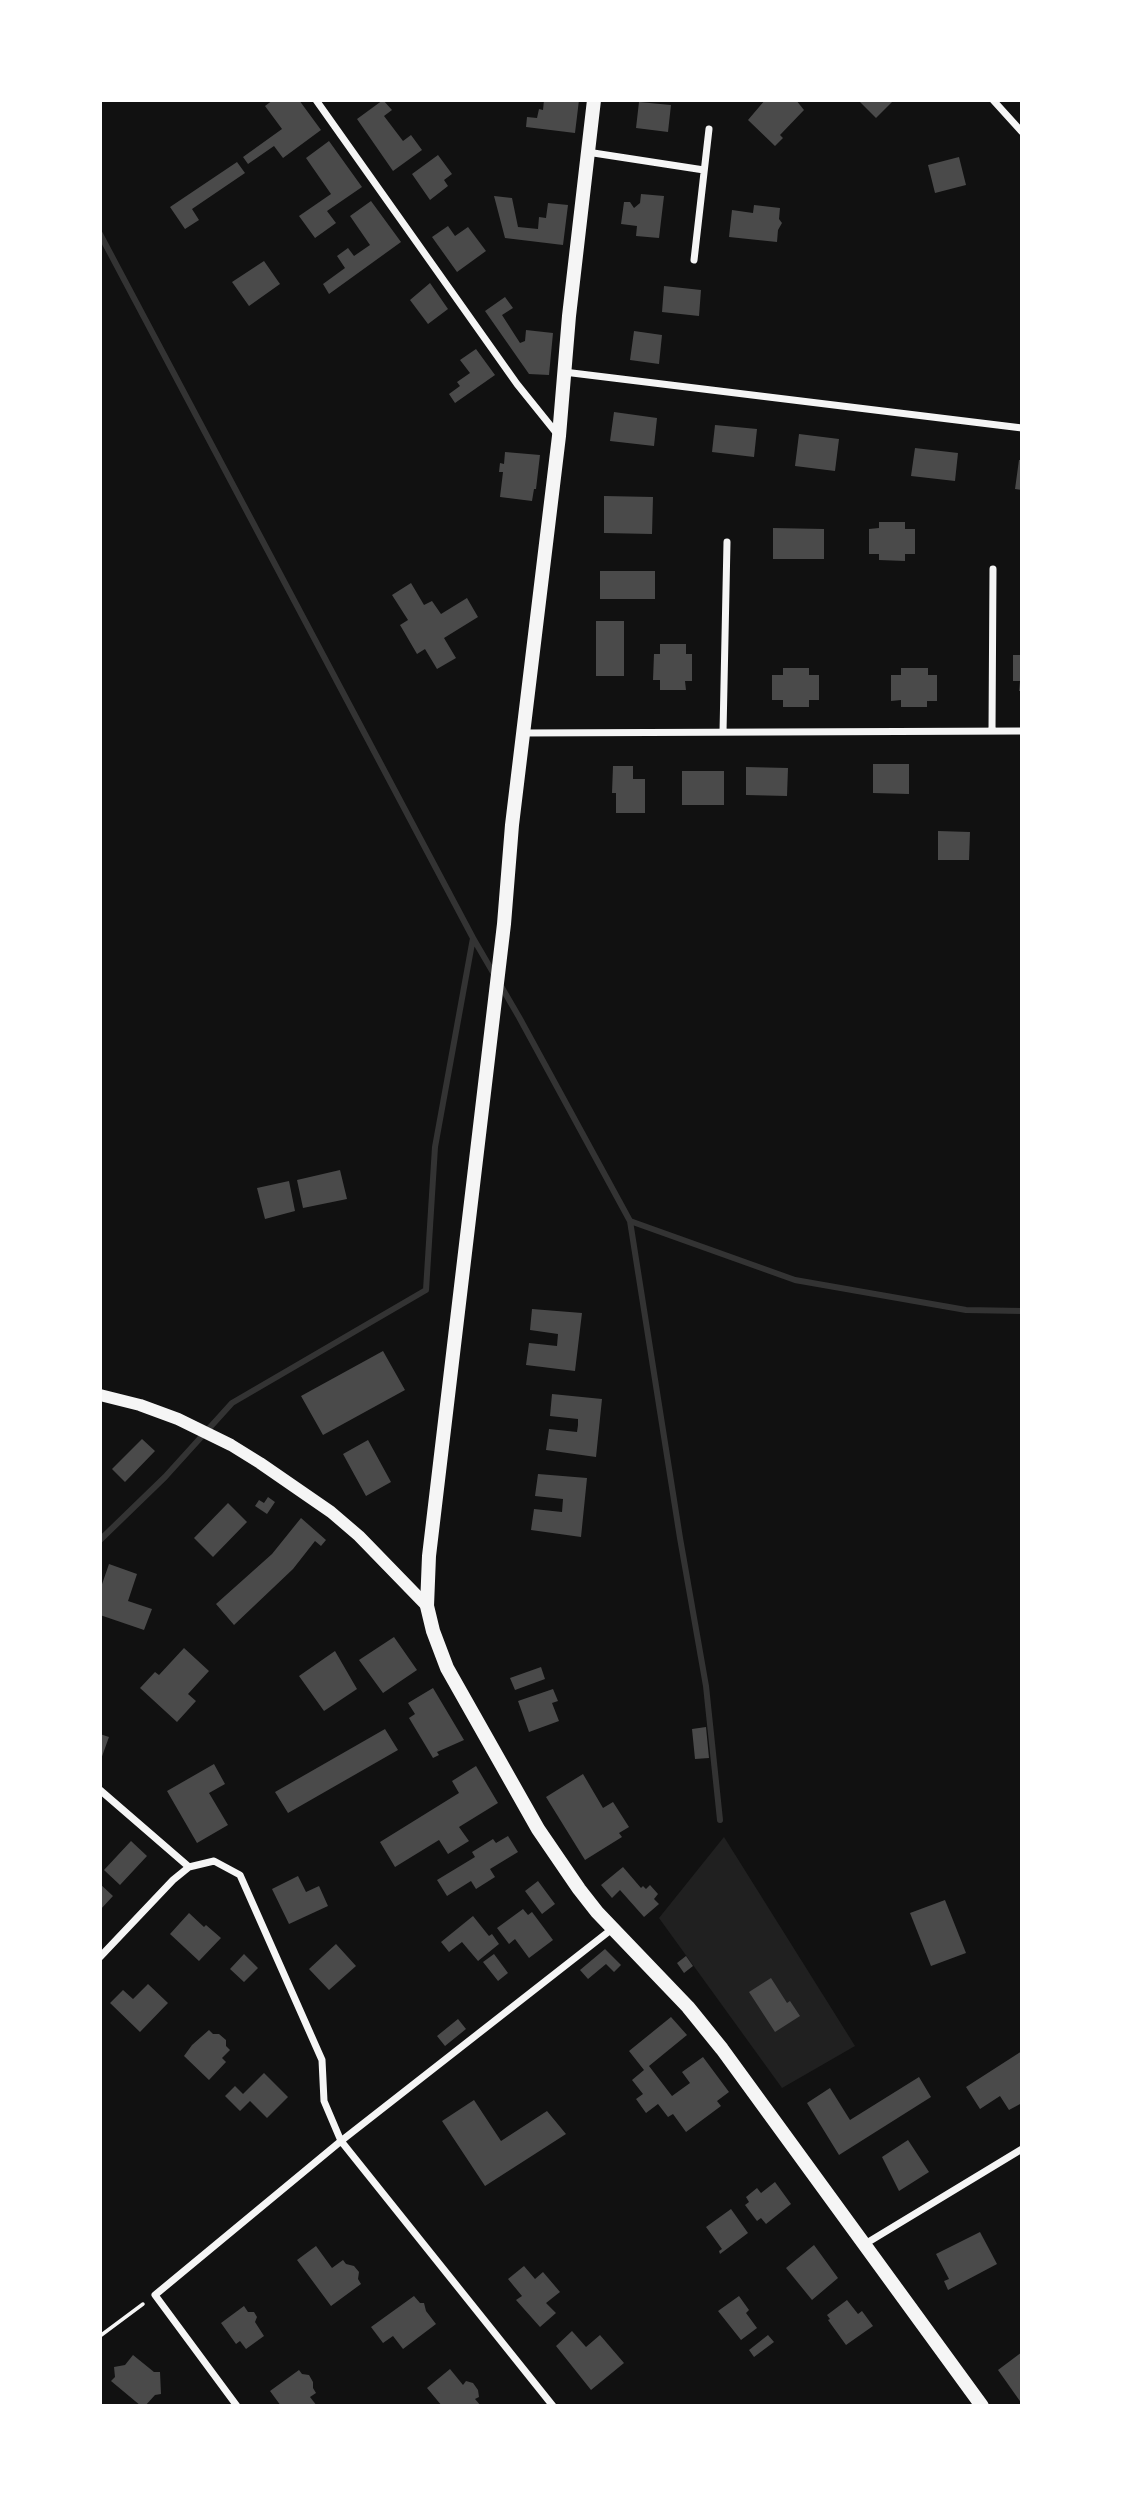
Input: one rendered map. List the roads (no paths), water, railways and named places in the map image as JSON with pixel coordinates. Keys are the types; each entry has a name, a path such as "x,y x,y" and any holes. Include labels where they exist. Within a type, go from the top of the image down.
{"main road":[{"path":"594,100 559,436 512,825 504,924 471,1221 429,1556 427,1606 447,1668 471,1713 538,1829 579,1889 688,2007 722,2049 982,2406"}],"street":[{"path":"316,100 517,384 559,436"},
{"path":"993,100 1022,132"},
{"path":"694,260 709,129"},
{"path":"587,152 704,170"},
{"path":"564,372 1022,428"},
{"path":"723,732 727,542"},
{"path":"992,731 993,569"},
{"path":"524,733 1022,731"},
{"path":"100,1395 140,1405 178,1419 231,1445 260,1463 331,1512 427,1606"},
{"path":"100,1790 189,1867"},
{"path":"100,1957 189,1867 214,1861 240,1875 322,2060 324,2101 341,2141 553,2406"},
{"path":"237,2406 155,2295 341,2141 613,1928"},
{"path":"865,2244 1022,2149"}],"waterway":[{"path":"100,234 473,938 435,1147 426,1290 232,1403 165,1477 100,1540"},
{"path":"473,938 630,1221 795,1280 966,1310 1022,1311"},
{"path":"630,1221 706,1686 720,1820"}]}
